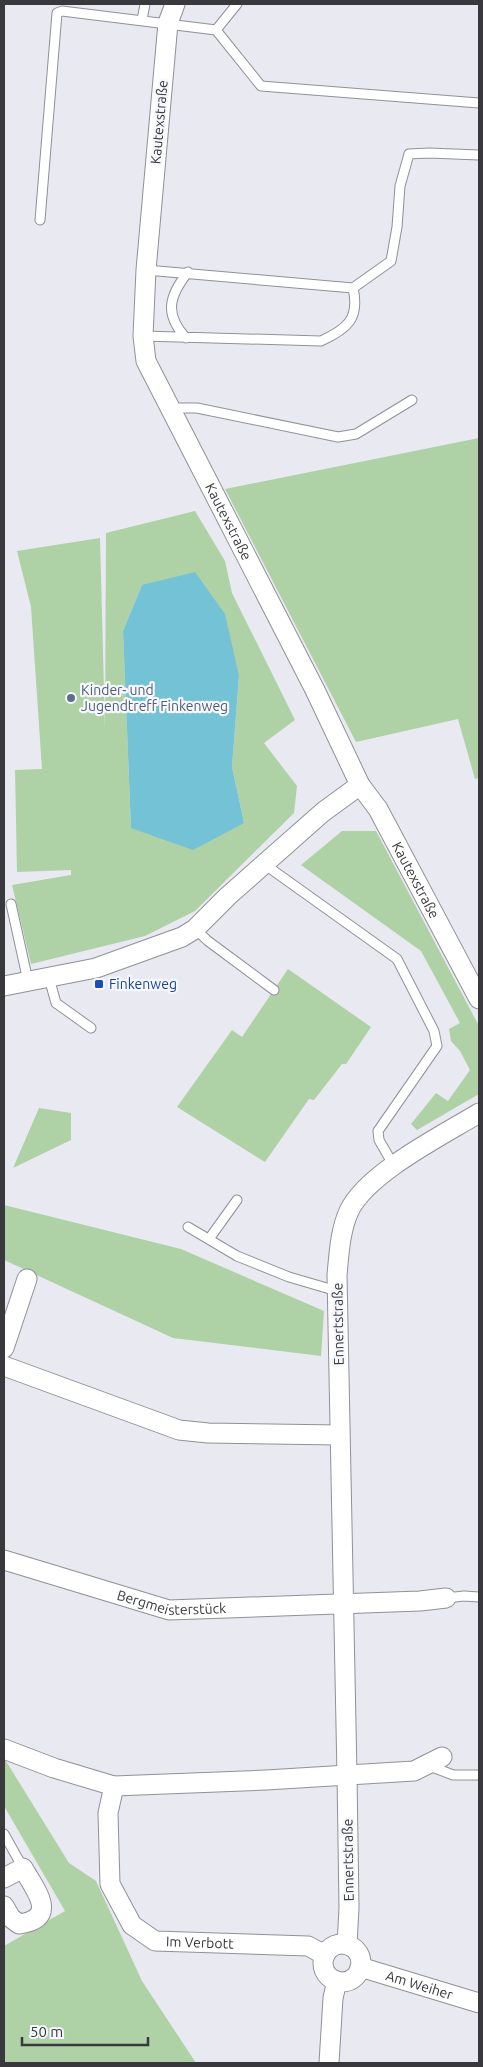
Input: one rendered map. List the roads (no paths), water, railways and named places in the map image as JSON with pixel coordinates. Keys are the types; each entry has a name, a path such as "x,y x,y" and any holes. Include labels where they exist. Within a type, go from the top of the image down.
{"street":[{"name":"Kautexstraße","path":"175,4 168,23 146,270 152,337 146,361 315,690 360,785 378,809 472,971 479,999"},
{"path":"4,986 96,968 182,937 195,929 264,864 324,812 360,785"},
{"name":"Ennertstraße","path":"347,1945 349,1908 347,1775 336,1275 342,1232 350,1210 364,1190 394,1166 479,1113"},
{"path":"4,1348 27,1279"},
{"path":"4,1366 179,1430 208,1433 339,1435"},
{"name":"Bergmeisterstück","path":"4,1560 169,1610 343,1604"},
{"path":"343,1604 446,1598"},
{"path":"4,1749 54,1768 114,1786 414,1771 434,1761"},
{"name":"Im Verbott","path":"114,1786 108,1813 110,1884 132,1925 155,1941 308,1946 325,1955"},
{"path":"4,1878 24,1868 42,1902 42,1909 34,1920 19,1924 11,1918 4,1906"},
{"path":"347,1945 356,1951 359,1956 360,1967 354,1978 349,1981 337,1981 328,1976 324,1971 323,1960 325,1955 334,1946 347,1945"},
{"name":"Am Weiher","path":"360,1967 479,2003"},
{"path":"329,2063 333,1998 337,1981"}],"lane":[{"path":"142,20 145,4"},
{"path":"216,30 237,4"},
{"path":"40,220 57,13 66,11 216,30 261,86 479,103"},
{"path":"146,270 166,270 353,288 391,260 397,227 400,186 409,154 479,155"},
{"path":"186,338 178,330 170,301 176,287 188,272"},
{"path":"152,337 320,341 338,333 351,320 356,308 353,288"},
{"path":"169,408 197,408 338,436 356,434 412,400"},
{"path":"264,864 397,959 434,1031 437,1046 378,1131 379,1140 394,1166"},
{"path":"11,904 28,981"},
{"path":"195,929 208,941 274,990"},
{"path":"49,978 56,1002 90,1028"},
{"path":"209,1239 237,1200"},
{"path":"188,1227 237,1256 289,1277 337,1291"},
{"path":"446,1598 479,1597"},
{"path":"434,1761 453,1775 479,1775"},
{"path":"4,1834 24,1868"}],"water":[{"path":"195,572 225,614 239,676 232,767 244,823 193,850 131,828 123,631 142,585"}],"place":[{"name":"Kinder- und Jugendtreff Finkenweg","path":"71,698"},
{"name":"Finkenweg","path":"99,984"}]}
